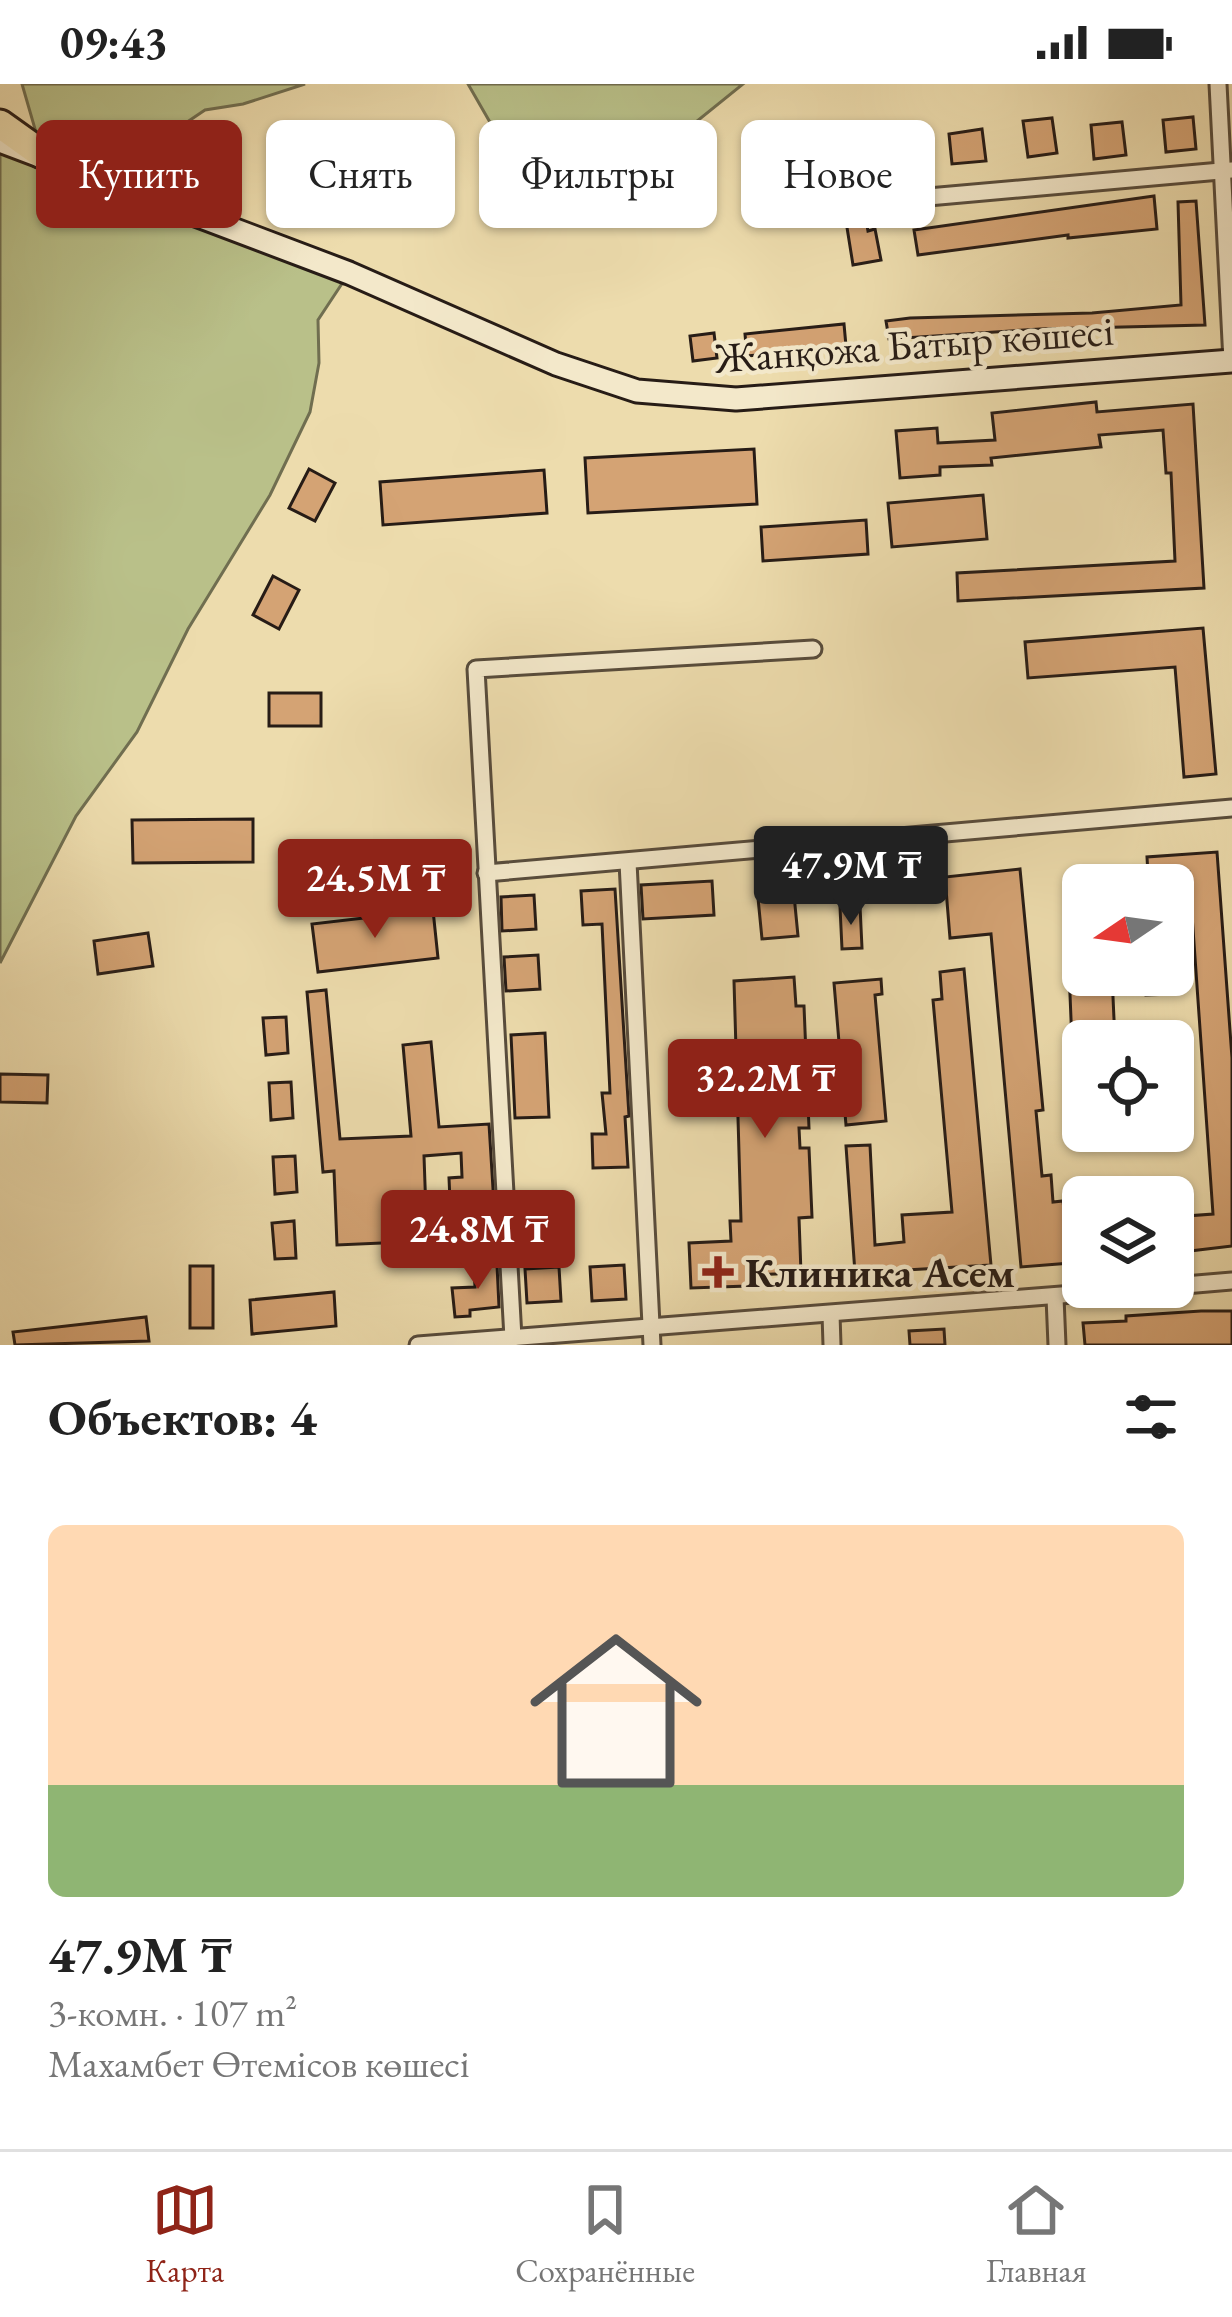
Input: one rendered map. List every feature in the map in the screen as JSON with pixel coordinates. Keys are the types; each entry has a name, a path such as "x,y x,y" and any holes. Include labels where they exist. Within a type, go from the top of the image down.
{"highway":[{"path":"0,124 36,150"},
{"path":"0,154 36,154"}],"main road":[{"name":"Жанқожа Батыр көшесі","path":"0,141 36,152"},
{"name":"Жанқожа Батыр көшесі","path":"233,228 556,364 637,392 736,399 1232,361"}],"street":[{"path":"1218,84 1227,170 1232,361"},
{"path":"935,196 1227,170"},
{"path":"513,1338 476,669 813,649"},
{"path":"486,873 1232,808"},
{"path":"628,862 652,1345"},
{"path":"1194,1284 1232,1281"},
{"path":"418,1345 1062,1296"},
{"path":"1055,1297 1058,1345"},
{"path":"831,1314 832,1345"}],"green space":[{"path":"22,84 305,84 243,104 205,110 190,120 36,120 36,132"},
{"path":"468,84 743,84 698,120 489,120"},
{"path":"0,150 36,153 36,228 235,228 349,273 318,320 319,363 310,412 270,495 188,629 137,732 76,816 0,963"}],"building":[{"path":"1193,117 1196,149 1166,152 1163,120"},
{"path":"1052,118 1057,153 1028,157 1023,121"},
{"path":"1122,122 1126,155 1094,159 1091,125"},
{"path":"982,129 986,161 952,164 949,134"},
{"path":"1154,196 1157,229 1068,235 918,255 914,230"},
{"path":"1196,201 1205,325 889,339 886,321 910,318 1092,313 1181,305 1178,202"},
{"path":"847,228 875,229 881,260 853,265"},
{"path":"844,324 846,346 747,356 745,334"},
{"path":"714,333 717,358 693,361 690,336"},
{"path":"1096,402 1097,412 1193,404 1204,588 958,601 957,573 1175,561 1171,473 1166,473 1163,430 1099,435 1101,447 991,458 992,465 940,467 940,475 900,478 896,431 937,428 938,443 995,440 992,413"},
{"path":"754,449 757,504 588,513 585,458"},
{"path":"309,469 335,483 315,521 289,508"},
{"path":"544,470 547,513 383,525 380,482"},
{"path":"983,495 987,539 892,547 888,503"},
{"path":"866,520 868,554 763,561 761,527"},
{"path":"273,576 299,590 279,629 253,615"},
{"path":"1203,628 1216,774 1184,777 1175,667 1028,678 1025,642"},
{"path":"269,693 321,693 321,726 269,726"},
{"path":"253,819 253,862 133,863 132,820"},
{"path":"1217,852 1232,1058 1232,1246 1194,1251 1194,1215 1213,1214 1194,943 1194,864 1147,864 1147,857"},
{"path":"1020,869 1043,1110 1036,1111 1042,1176 1051,1175 1053,1202 1062,1201 1062,1264 1021,1267 991,934 950,938 945,877"},
{"path":"712,881 714,915 643,919 641,885"},
{"path":"615,889 628,1167 593,1168 592,1134 606,1134 602,1093 610,1093 602,924 583,925 581,891"},
{"path":"534,895 536,929 502,931 501,897"},
{"path":"794,895 798,936 762,939 758,898"},
{"path":"860,906 862,948 842,949 840,907"},
{"path":"433,910 438,958 318,972 312,924"},
{"path":"148,933 153,966 98,974 94,941"},
{"path":"538,955 540,989 506,991 504,957"},
{"path":"964,969 991,1265 855,1273 846,1146 870,1145 875,1245 904,1242 902,1215 952,1212 933,1000 942,999 940,972"},
{"path":"794,977 796,1006 804,1006 809,1128 799,1128 800,1148 809,1148 812,1217 799,1218 801,1273 747,1275 747,1286 691,1288 689,1243 731,1241 730,1221 741,1221 734,981"},
{"path":"881,979 882,994 875,995 886,1121 846,1125 834,983"},
{"path":"326,990 340,1139 411,1136 403,1045 431,1042 439,1127 489,1124 495,1221 451,1223 449,1178 462,1177 461,1153 424,1156 427,1241 337,1245 334,1171 323,1172 307,992"},
{"path":"1070,996 1113,996 1114,1020 1071,1020"},
{"path":"286,1017 288,1053 266,1055 263,1018"},
{"path":"545,1033 549,1117 515,1118 511,1035"},
{"path":"0,1074 48,1075 47,1103 0,1102"},
{"path":"291,1082 293,1118 271,1120 269,1083"},
{"path":"295,1156 297,1192 275,1194 273,1157"},
{"path":"555,1196 557,1230 522,1231 521,1197"},
{"path":"294,1221 296,1258 275,1259 272,1223"},
{"path":"497,1265 499,1307 455,1317 452,1288 475,1287 474,1267"},
{"path":"624,1265 626,1299 592,1301 590,1267"},
{"path":"190,1266 213,1266 213,1328 190,1328"},
{"path":"559,1267 561,1301 527,1303 525,1269"},
{"path":"334,1292 336,1326 252,1334 250,1300"},
{"path":"1232,1311 1232,1345 1085,1345 1083,1323"},
{"path":"146,1317 149,1341 15,1345 13,1332"},
{"path":"944,1329 945,1345 910,1345 909,1331"}],"place":[{"name":"Клиника Асем","path":"718,1272"}]}
